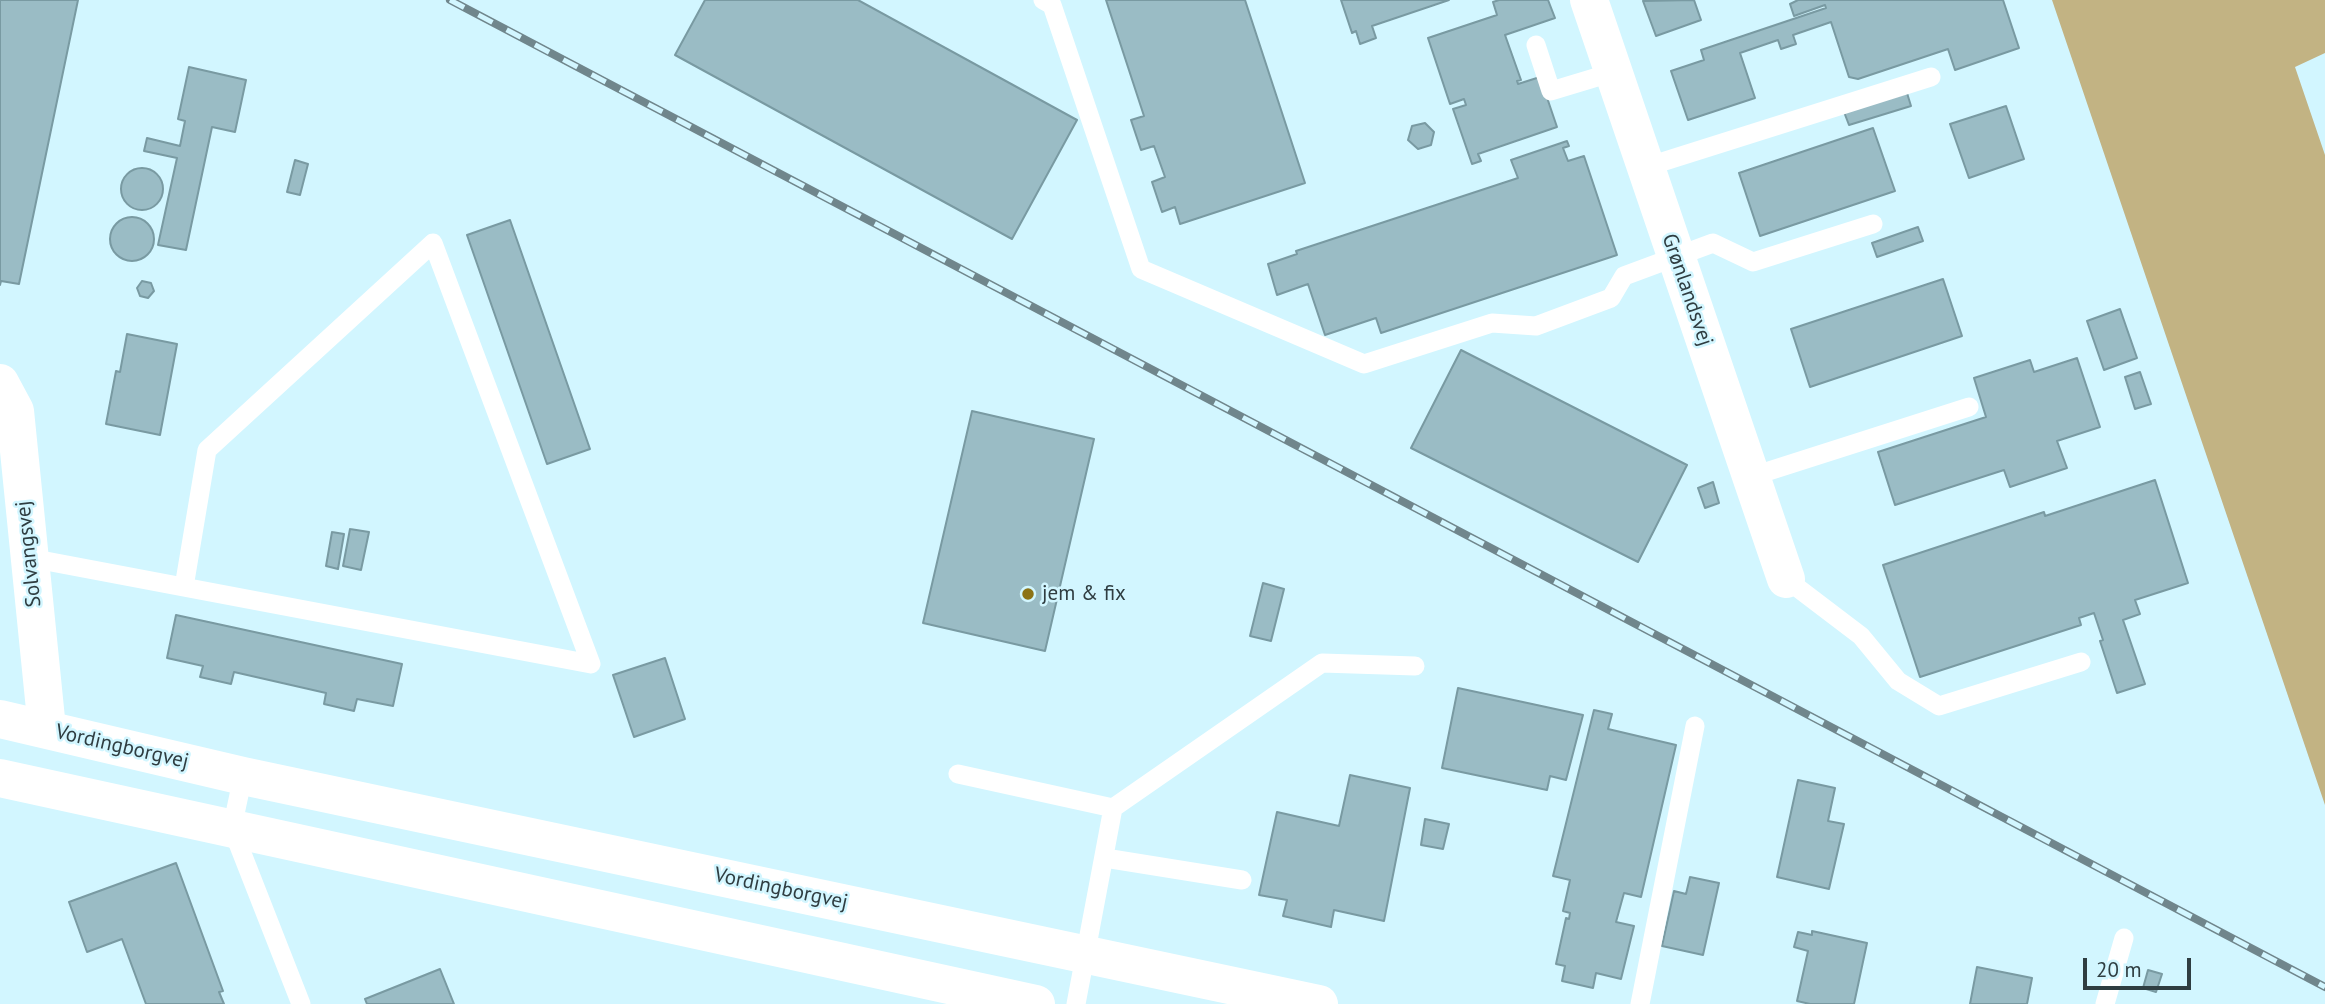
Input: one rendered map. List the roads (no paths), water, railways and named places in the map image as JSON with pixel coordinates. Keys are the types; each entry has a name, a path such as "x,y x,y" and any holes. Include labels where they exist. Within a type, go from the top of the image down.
{"main road":[{"name":"Grønlandsvej","path":"1589,0 1786,579"},
{"name":"Solvangsvej","path":"0,383 15,411 47,729"},
{"name":"Vordingborgvej","path":"0,719 243,776 1319,1004"},
{"path":"0,778 1036,1004"}],"lane":[{"path":"1043,0 1052,5 1141,269 1364,364 1492,323 1536,326 1611,299 1624,276 1713,243 1753,262 1873,224"},
{"path":"1536,45 1551,92 1614,72"},
{"path":"1646,167 1931,77"},
{"path":"30,558 591,664 433,243 207,450 184,587"},
{"path":"1751,477 1969,407"},
{"path":"1786,579 1861,636 1898,681 1939,706 2081,662"},
{"path":"1076,1004 1113,808 1322,663 1415,666"},
{"path":"1640,1004 1695,726"},
{"path":"958,774 1113,808"},
{"path":"243,776 232,828 301,1004"},
{"path":"1105,858 1242,880"},
{"path":"2105,1004 2124,938"}],"railway":[{"path":"450,0 2325,987"}],"place":[{"name":"jem & fix","path":"1028,594"}]}
